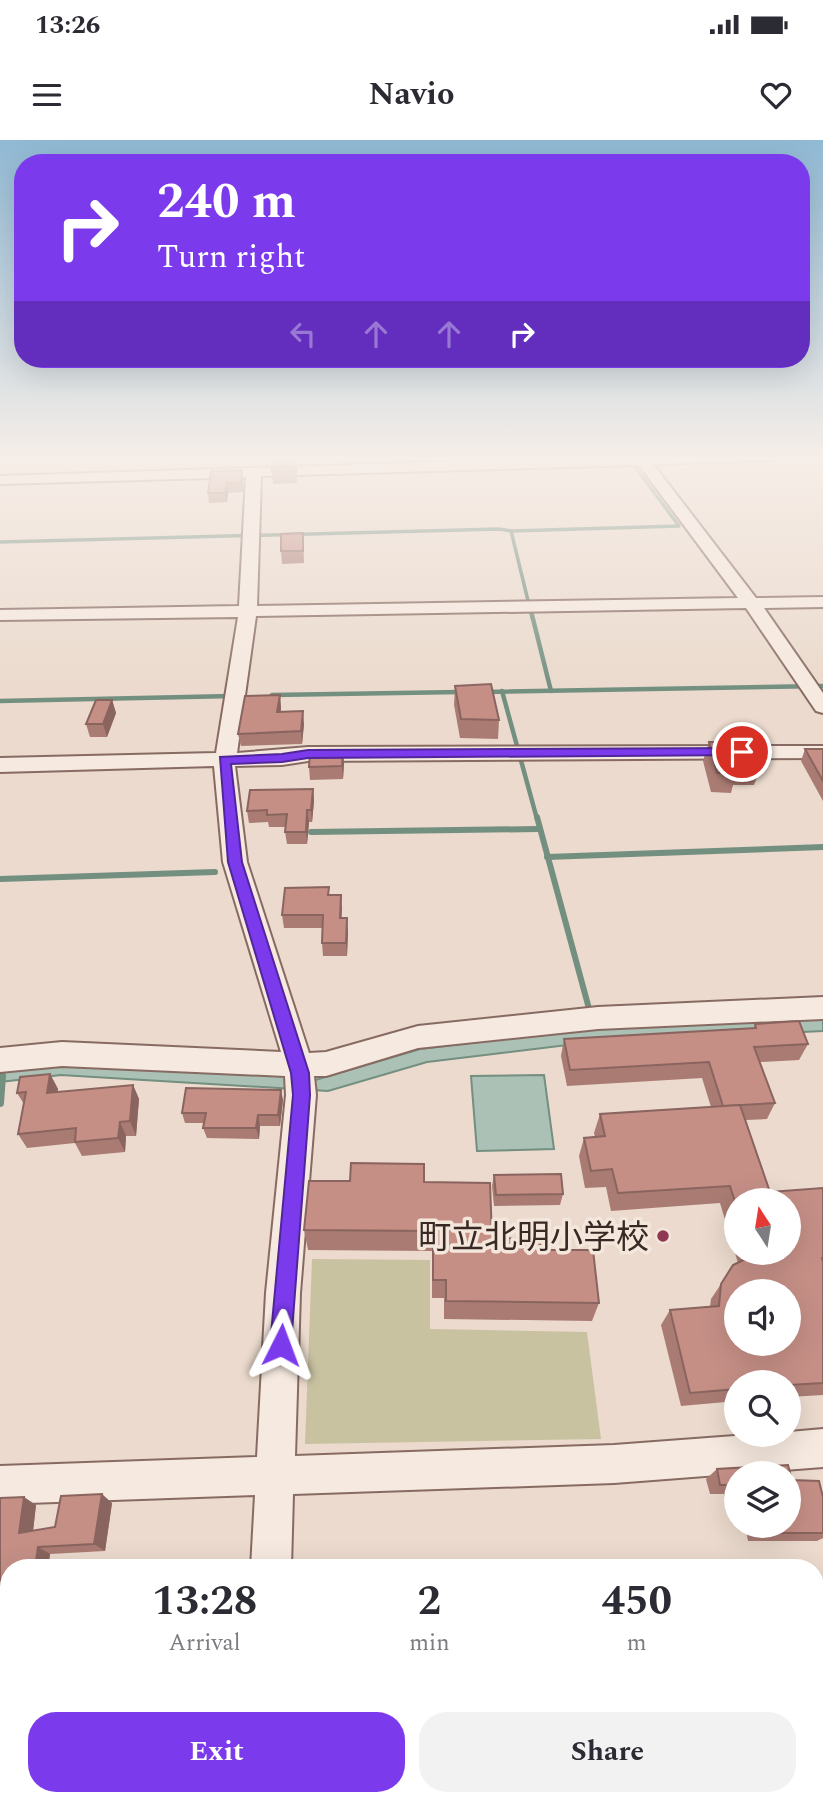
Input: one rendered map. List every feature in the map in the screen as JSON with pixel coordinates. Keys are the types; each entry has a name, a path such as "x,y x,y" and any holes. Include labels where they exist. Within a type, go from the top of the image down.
{"street":[{"path":"252,534 248,611 224,760 235,862 300,1078 283,1293 271,1559"},
{"path":"695,534 751,603 823,707"},
{"path":"0,615 823,602"},
{"path":"0,765 282,758 308,754 823,752"},
{"path":"0,1060 62,1054 300,1078 326,1064 418,1037 591,1018 823,1007"},
{"path":"0,1485 614,1464 823,1448"}],"shaded area":[{"path":"823,1018 823,1031 592,1042 427,1062 328,1091 61,1075 0,1082 0,1071 61,1064 285,1074 312,1081 420,1049 588,1029"},
{"path":"544,1075 554,1149 477,1151 471,1076"},
{"path":"312,1259 430,1260 430,1329 587,1332 601,1439 305,1444"}],"building":[{"path":"281,534 303,534 303,551 281,551"},
{"path":"491,684 499,720 461,719 455,686"},
{"path":"280,695 277,712 303,711 301,731 238,734 245,696"},
{"path":"96,700 112,700 103,724 86,724"},
{"path":"709,742 742,742 743,748 756,748 761,766 735,765 737,773 717,773"},
{"path":"805,749 823,749 823,781"},
{"path":"343,750 342,766 309,767 310,751"},
{"path":"313,789 311,810 307,810 306,832 285,832 287,814 267,815 267,810 247,811 250,790"},
{"path":"329,887 328,895 341,895 340,918 347,918 346,943 322,943 323,915 282,915 285,888"},
{"path":"799,1021 808,1044 754,1047 775,1103 723,1106 709,1062 570,1070 564,1039 756,1028 755,1024"},
{"path":"50,1074 47,1093 133,1085 130,1121 120,1122 118,1138 75,1142 76,1128 18,1134 26,1092 17,1093 20,1077"},
{"path":"186,1088 281,1090 278,1115 258,1115 256,1128 203,1128 206,1113 182,1113"},
{"path":"740,1105 769,1188 730,1186 618,1193 612,1169 591,1171 584,1138 605,1136 600,1114"},
{"path":"351,1163 424,1164 424,1182 490,1183 492,1238 540,1239 541,1250 593,1250 599,1303 446,1301 446,1280 433,1280 433,1231 304,1230 309,1181 350,1181"},
{"path":"561,1174 563,1194 496,1195 494,1175"},
{"path":"823,1188 823,1383 801,1384 801,1370 724,1370 724,1390 690,1393 670,1310 719,1306 724,1279 724,1356 801,1356 801,1279 724,1279 733,1265 802,1265 802,1190"},
{"path":"717,1469 724,1469 724,1485 720,1485"},
{"path":"801,1480 819,1481 823,1497 823,1533 801,1533"},
{"path":"102,1494 94,1544 38,1547 36,1559 0,1559 0,1498 24,1497 19,1533 55,1527 61,1496"}],"waterway":[{"path":"0,542 319,534"},
{"path":"512,534 532,617"},
{"path":"532,615 551,691"},
{"path":"551,691 823,686"},
{"path":"502,692 551,691"},
{"path":"272,695 461,692"},
{"path":"485,692 502,692"},
{"path":"502,692 537,819"},
{"path":"0,701 233,696"},
{"path":"537,817 548,857"},
{"path":"311,832 538,829"},
{"path":"548,857 823,847"},
{"path":"548,857 591,1016"},
{"path":"0,879 215,872"},
{"path":"0,1103 2,1076"}],"place":[{"name":"町立北明小学校","path":"663,1236"}],"route":[{"path":"281,1345 283,1293 302,1095 300,1073 235,862 224,760 282,758 308,754 742,752"}]}
